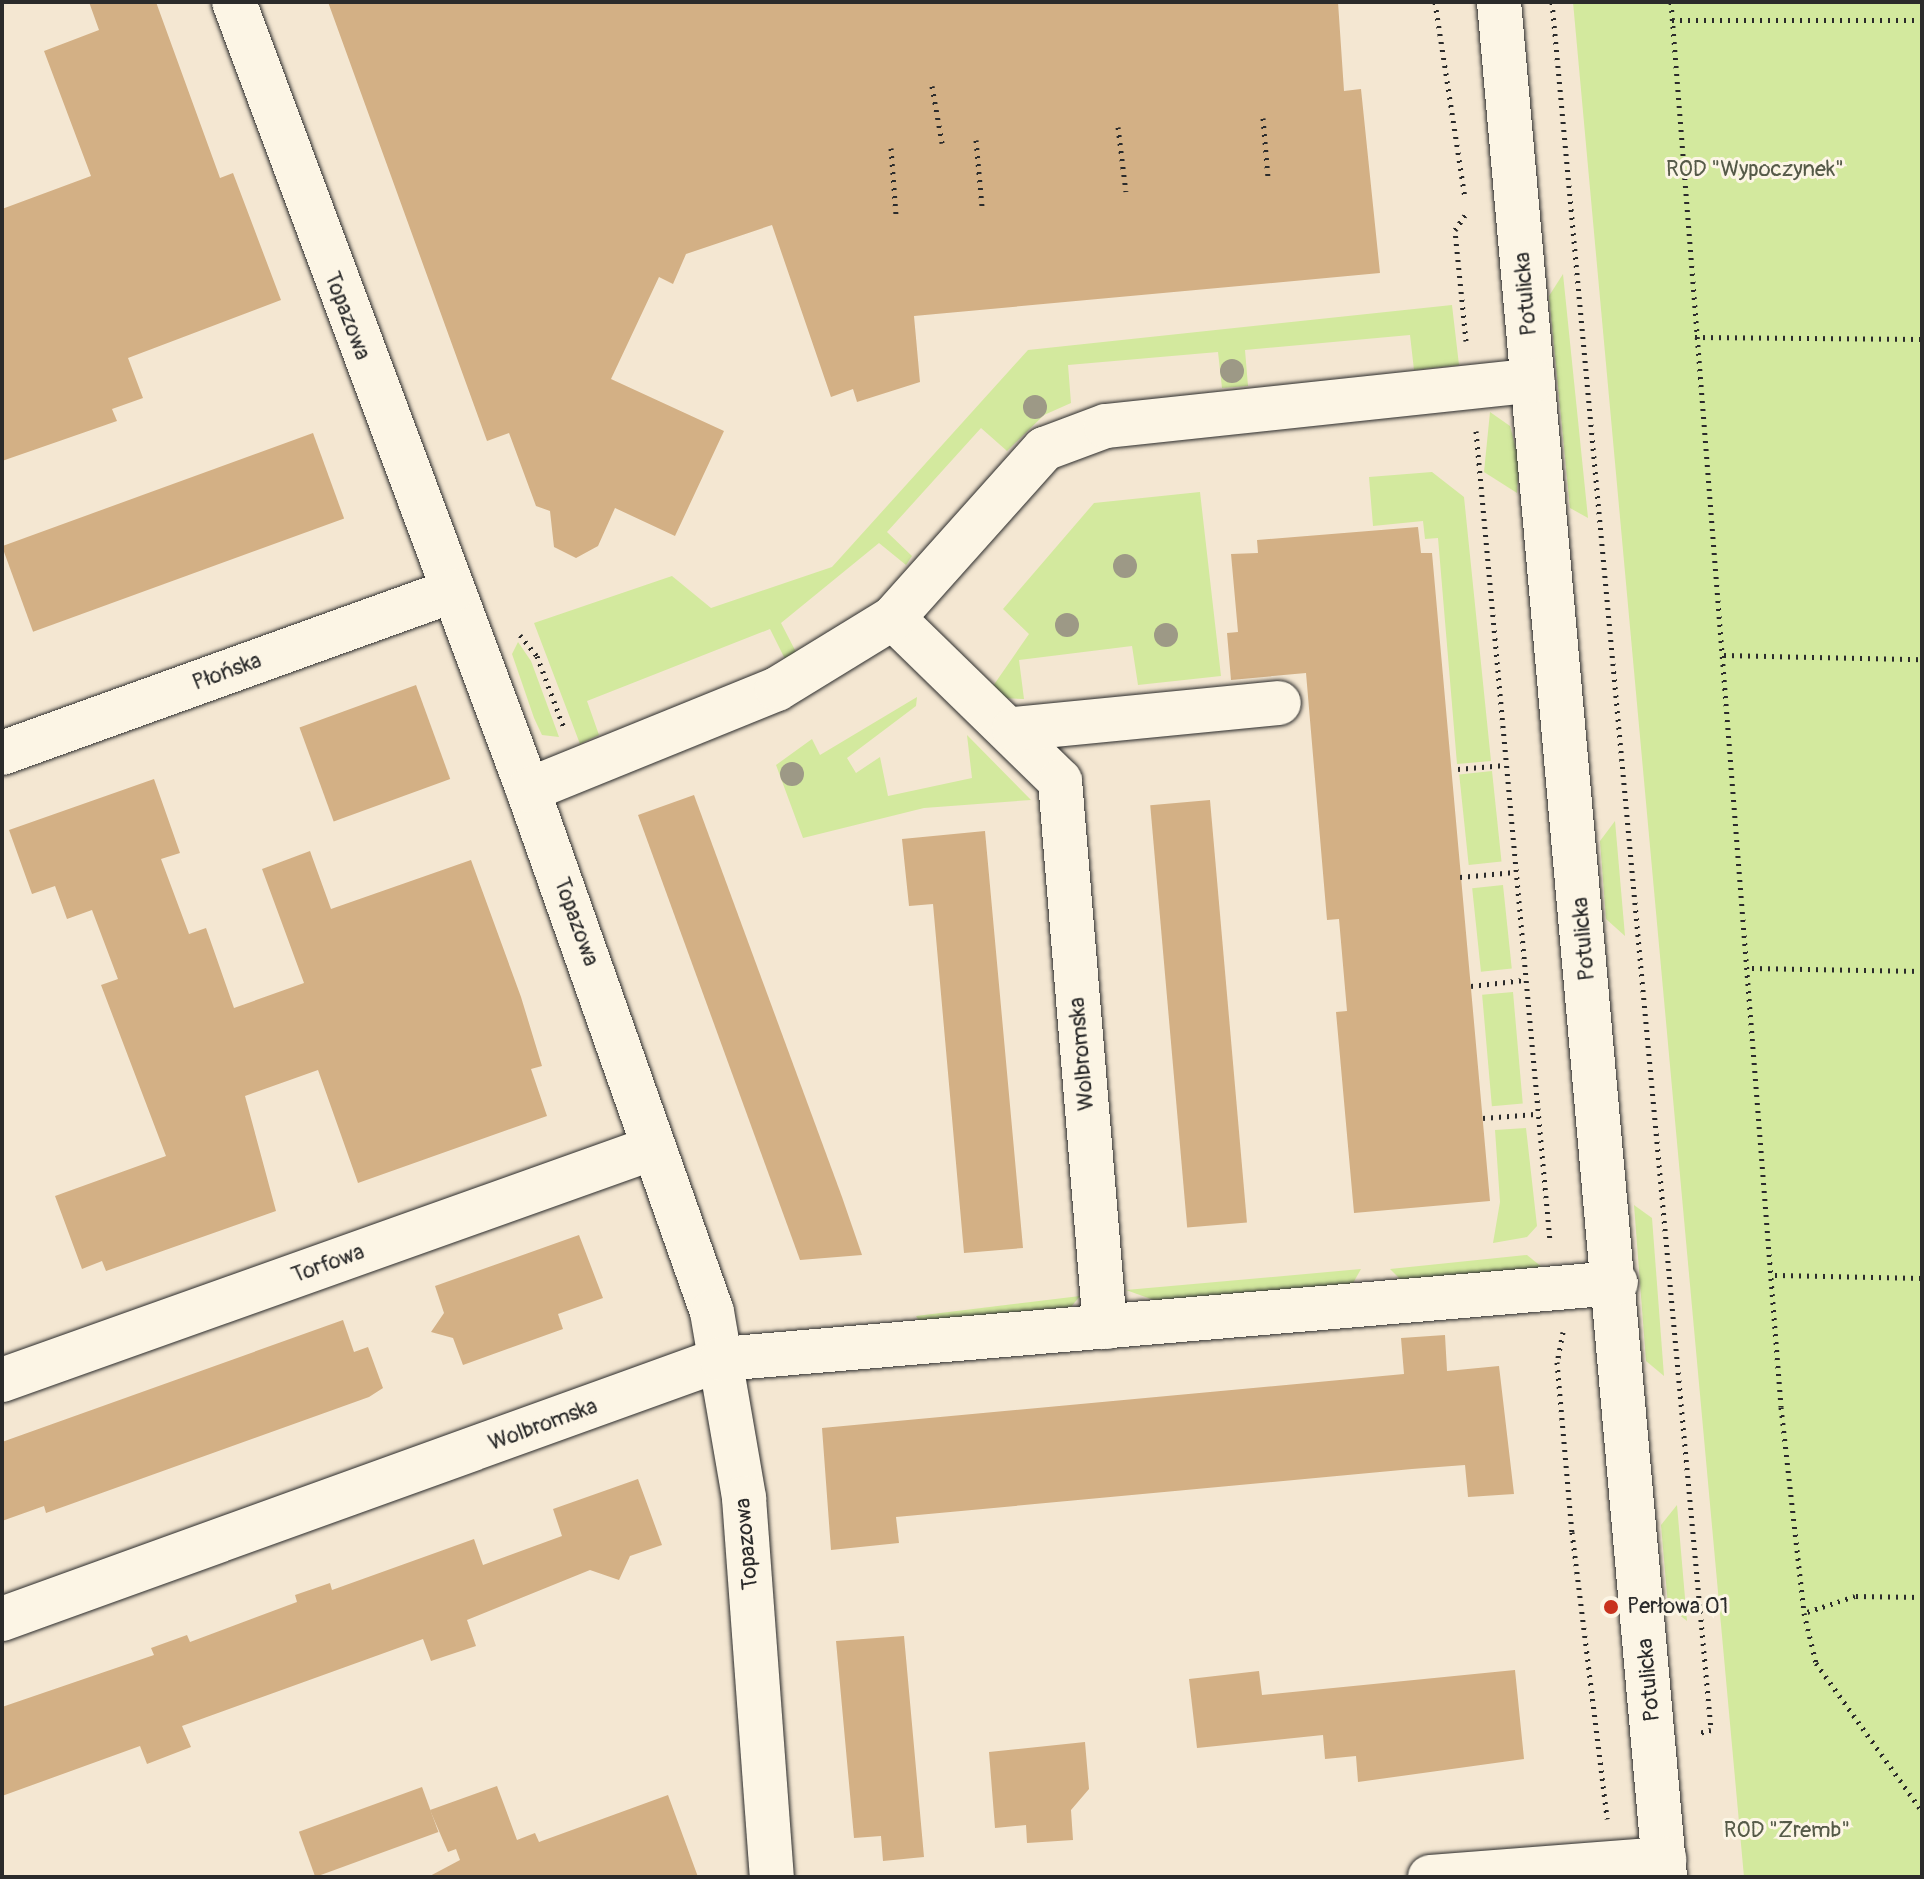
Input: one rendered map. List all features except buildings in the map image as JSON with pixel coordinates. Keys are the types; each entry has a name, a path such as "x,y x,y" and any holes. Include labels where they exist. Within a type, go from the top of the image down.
{"street":[{"name":"Topazowa","path":"234,2 528,790 653,1148 722,1359 744,1498 772,1877"},
{"name":"Potulicka","path":"1499,2 1616,1283 1665,1868"},
{"path":"528,790 777,689 893,618 1044,449 1106,426 1533,380"},
{"name":"Płońska","path":"2,753 452,591"},
{"path":"893,618 1014,729 1279,703"},
{"name":"Wolbromska","path":"1014,729 1060,781 1105,1327"},
{"name":"Torfowa","path":"2,1380 653,1148"},
{"name":"Wolbromska","path":"2,1619 722,1359 1616,1283"},
{"path":"1430,1877 1665,1868"}],"path":[{"path":"1435,2 1468,215 1455,230 1535,1114 1548,1237 1558,1254"},
{"path":"1552,2 1711,1730 1655,1748"},
{"path":"1671,2 1695,337 1752,968 1804,1613 1816,1663 1922,1811"},
{"path":"1672,20 1922,20"},
{"path":"932,86 942,143"},
{"path":"1263,118 1268,178"},
{"path":"1118,127 1126,192"},
{"path":"976,140 982,206"},
{"path":"891,148 896,214"},
{"path":"1695,337 1922,339"},
{"path":"1724,655 1922,659"},
{"path":"1458,769 1505,765"},
{"path":"1460,877 1515,872"},
{"path":"1752,968 1922,971"},
{"path":"1471,986 1524,980"},
{"path":"1483,1118 1535,1114"},
{"path":"1775,1275 1922,1278"},
{"path":"1565,1320 1557,1362 1609,1832"},
{"path":"1804,1613 1855,1596 1922,1597"}],"green space":[{"name":"ROD \"Wypoczynek\"","path":"1573,2 1922,2 1922,1877 1744,1877"},
{"path":"1563,274 1588,518 1570,508 1549,296"},
{"path":"1452,305 1459,365 1414,370 1410,335 1245,350 1248,386 1222,388 1218,352 1068,365 1071,403 1044,415 1007,451 981,428 887,532 912,556 906,565 879,543 781,623 797,654 785,659 770,629 587,701 599,735 580,744 534,623 672,576 711,608 832,567 1028,350"},
{"path":"1490,412 1510,426 1519,460 1517,493 1484,472"},
{"path":"1432,472 1464,497 1491,761 1457,764 1438,538 1425,539 1423,521 1373,526 1369,477"},
{"path":"1200,492 1221,676 1138,685 1132,646 1019,660 1024,699 1002,698 993,686 1029,634 1003,609 1094,503"},
{"path":"518,642 531,661 559,737 542,735 534,718 512,654"},
{"path":"917,697 916,706 847,758 856,773 880,757 888,796 972,778 967,735 1031,800 924,808 803,838 776,765 812,739 820,755"},
{"path":"1492,771 1502,862 1469,865 1459,774"},
{"path":"1615,821 1625,936 1606,919 1600,841"},
{"path":"1503,885 1512,969 1481,972 1472,888"},
{"path":"1513,992 1523,1104 1492,1106 1482,995"},
{"path":"1526,1128 1537,1226 1527,1237 1493,1243 1500,1202 1495,1130"},
{"path":"1634,1205 1652,1218 1664,1376 1646,1361"},
{"path":"1527,1255 1543,1268 1402,1281 1390,1269"},
{"path":"1361,1269 1352,1285 1162,1303 1126,1290"},
{"path":"1080,1296 1071,1307 919,1321 916,1316"},
{"path":"1677,1505 1687,1621 1668,1606 1661,1525"}],"place":[{"name":"Perłowa 01","path":"1611,1607"}],"park label":[{"name":"ROD \"Zremb\"","path":"1787,1831"}]}
